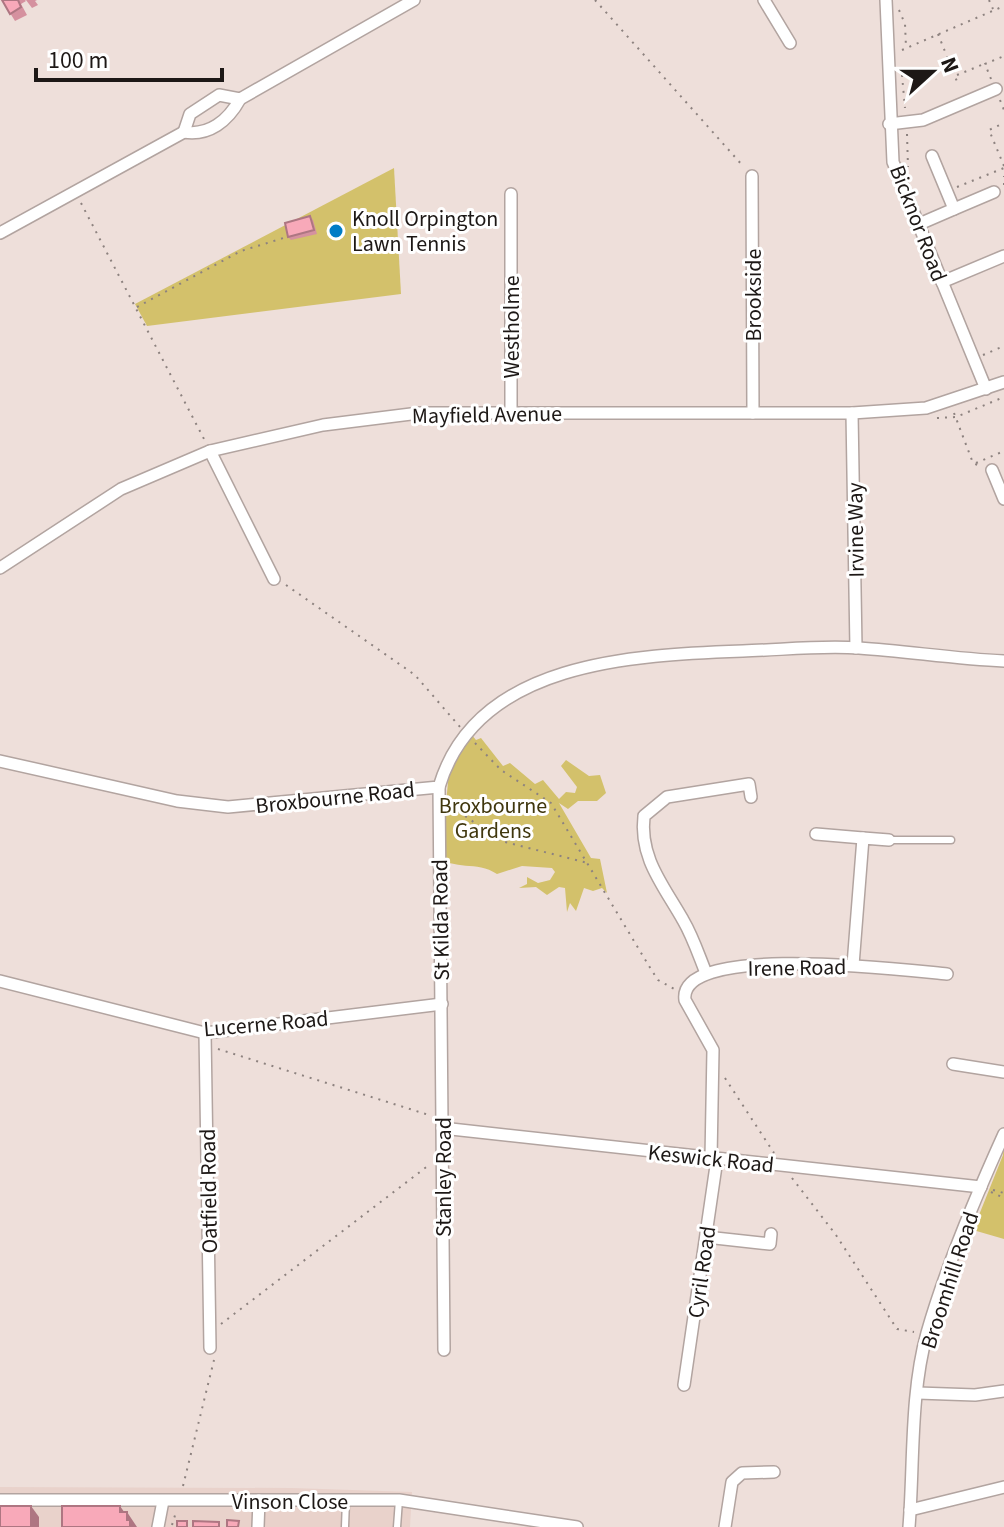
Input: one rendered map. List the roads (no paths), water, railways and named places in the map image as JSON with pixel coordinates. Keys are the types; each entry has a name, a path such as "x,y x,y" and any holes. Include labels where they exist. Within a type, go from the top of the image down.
{"street":[{"path":"0,233 184,132 200,134 231,117 240,99 414,0"},
{"path":"764,0 790,43"},
{"name":"Bicknor Road","path":"891,2 889,124 896,171 986,389"},
{"path":"889,124 923,120 996,89"},
{"path":"184,132 190,114 219,95 240,99"},
{"path":"932,156 954,209"},
{"name":"Brookside","path":"752,176 753,413"},
{"path":"917,225 999,188"},
{"name":"Westholme","path":"511,194 511,413"},
{"path":"942,282 1004,256"},
{"name":"Mayfield Avenue","path":"0,568 121,489 210,451 323,425 419,413 852,413 926,408 1004,382"},
{"name":"Irvine Way","path":"852,413 856,648"},
{"path":"210,451 274,579"},
{"path":"992,470 1004,499"},
{"name":"Broxbourne Road","path":"0,761 177,801 228,807 439,787 449,757 465,733 501,702 528,687 603,664 648,655 856,648 1004,661"},
{"path":"714,1159 713,1061 709,1039 685,994 687,988 706,973 685,923 645,852 641,835 644,816 667,797 749,784 751,797"},
{"name":"St Kilda Road","path":"439,787 442,1004"},
{"path":"816,834 889,840"},
{"path":"853,965 863,838"},
{"name":"Irene Road","path":"706,973 784,962 947,974"},
{"name":"Lucerne Road","path":"0,981 205,1039 442,1004"},
{"name":"Stanley Road","path":"442,1004 444,1350"},
{"name":"Oatfield Road","path":"205,1039 210,1348"},
{"path":"953,1064 1004,1072"},
{"name":"Keswick Road","path":"442,1124 714,1159 981,1187"},
{"name":"Broomhill Road","path":"909,1527 918,1393 927,1334 981,1187 1004,1134"},
{"name":"Cyril Road","path":"684,1385 714,1159"},
{"path":"706,1237 770,1244 771,1234"},
{"path":"918,1393 975,1395 1004,1391"},
{"path":"725,1527 732,1482 742,1473 774,1472"},
{"path":"910,1510 1004,1487"},
{"name":"Vinson Close","path":"0,1500 399,1500 577,1527"},
{"path":"258,1527 259,1500"},
{"path":"158,1527 163,1501"}],"lane":[{"path":"889,840 951,840"},
{"path":"345,1527 346,1500"},
{"path":"397,1527 399,1500"}],"place":[{"name":"Knoll Orpington Lawn Tennis","path":"336,231"}],"park label":[{"name":"Broxbourne Gardens","path":"493,818"}]}
